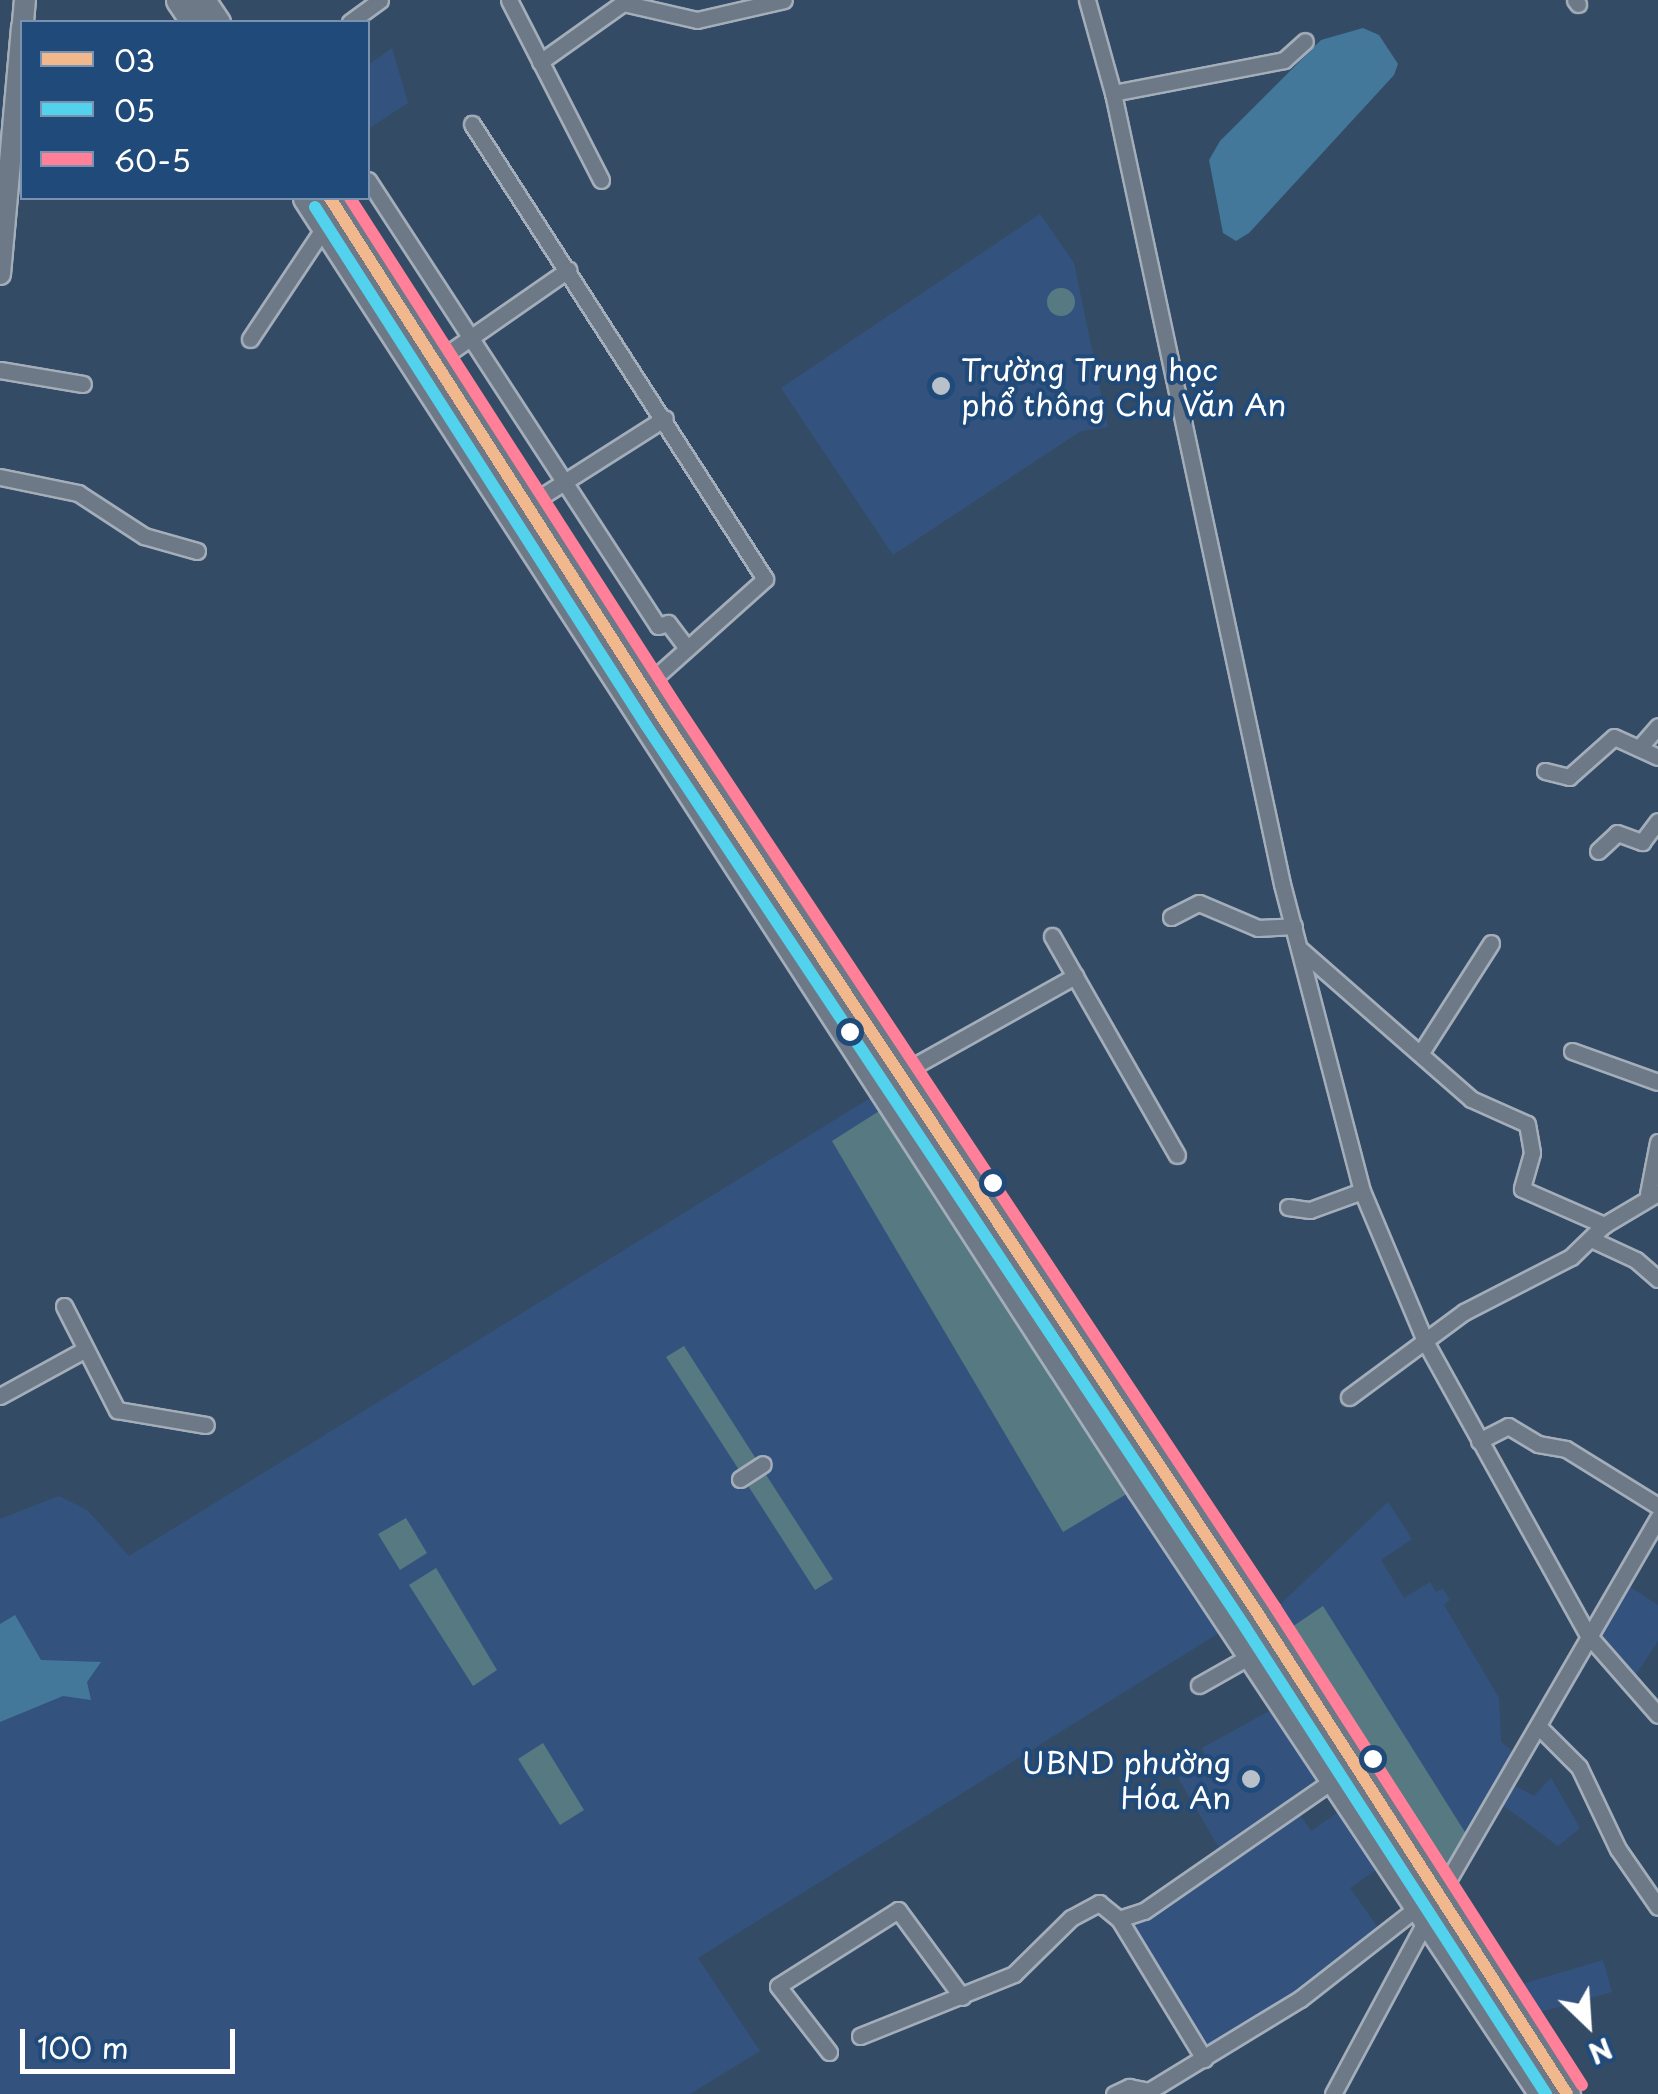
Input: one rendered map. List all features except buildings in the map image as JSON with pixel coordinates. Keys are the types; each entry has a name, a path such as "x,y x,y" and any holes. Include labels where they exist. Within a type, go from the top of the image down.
{"main road":[{"path":"307,200 1428,1906 1542,2094"},
{"path":"331,200 644,688 1250,1656 1333,1780 1567,2094"}],"street":[{"path":"353,20 380,0"},
{"path":"509,0 601,180"},
{"path":"540,62 622,3 697,20 784,0"},
{"path":"1088,0 1113,92 1294,926 1362,1191 1426,1343 1588,1635 1658,1714"},
{"path":"1113,92 1284,60 1306,41"},
{"path":"0,274 20,57"},
{"path":"472,124 666,418 764,578 644,688"},
{"path":"370,183 658,626 668,623 687,648"},
{"path":"250,339 325,226"},
{"path":"436,360 568,270"},
{"path":"0,370 83,384"},
{"path":"528,505 666,418"},
{"path":"0,477 78,493 144,536 197,551"},
{"path":"1639,748 1658,726"},
{"path":"1545,771 1561,778 1575,774 1612,737 1658,758"},
{"path":"1598,851 1616,834 1642,842 1658,822"},
{"path":"1171,917 1199,903 1258,928 1294,926"},
{"path":"1052,936 1177,1155"},
{"path":"1422,1052 1491,943"},
{"path":"1301,950 1422,1052 1471,1099 1528,1124 1532,1153 1522,1188 1604,1225"},
{"path":"1310,995 1329,974"},
{"path":"889,1081 1075,976"},
{"path":"1572,1051 1658,1082"},
{"path":"1350,1397 1464,1312 1593,1240 1604,1225 1653,1193 1658,1142"},
{"path":"1288,1207 1310,1210 1362,1191"},
{"path":"1593,1240 1636,1260 1658,1279"},
{"path":"64,1306 84,1350 122,1414 206,1426"},
{"path":"0,1396 84,1350"},
{"path":"1479,1441 1508,1426 1538,1444 1566,1449 1658,1506"},
{"path":"740,1479 763,1464"},
{"path":"1333,2094 1428,1906 1540,1728 1588,1635 1658,1518"},
{"path":"1199,1685 1250,1656"},
{"path":"1540,1728 1578,1768 1618,1850 1658,1907"},
{"path":"1119,1919 1144,1911 1333,1780"},
{"path":"860,2036 1014,1974 1091,1904 1119,1919 1204,2058"},
{"path":"1114,2094 1129,2087 1149,2091 1300,1999 1428,1906"},
{"path":"829,2052 778,1986 898,1910 962,1997"}],"shaded area":[{"path":"1363,28 1379,35 1398,64 1394,75 1249,233 1236,241 1223,233 1209,160 1220,141 1321,40"},
{"path":"392,48 408,103 370,128 370,64"},
{"name":"Trường Trung học phổ thông Chu Văn An","path":"1040,214 1074,263 1108,427 1081,431 893,555 781,388"},
{"path":"875,1095 1222,1631 698,1958 760,2051 690,2094 0,2094 0,1519 59,1496 87,1510 129,1556"},
{"path":"1388,1502 1412,1539 1381,1560 1404,1598 1430,1582 1436,1592 1443,1589 1450,1600 1444,1605 1499,1698 1501,1742 1518,1755 1442,1882 1268,1616"},
{"path":"1624,1583 1658,1605 1658,1641 1633,1679 1594,1634"},
{"path":"15,1615 41,1660 101,1662 87,1682 91,1700 63,1696 0,1722 0,1624"},
{"name":"UBND phường Hóa An","path":"1273,1709 1323,1780 1221,1851 1178,1778 1207,1760 1202,1748"},
{"path":"1551,1778 1580,1828 1558,1846 1500,1803 1512,1784 1534,1796"},
{"path":"1296,1809 1311,1831 1343,1809 1382,1866 1350,1888 1379,1929 1297,1996 1205,2051 1128,1925"},
{"path":"1603,1960 1612,1992 1526,2016 1509,1988"}],"green space":[{"path":"1061,288 1071,292 1075,302 1071,312 1061,316 1051,312 1047,302 1051,292"},
{"path":"884,1108 1130,1492 1063,1532 832,1141"},
{"path":"684,1346 758,1462 741,1473 666,1357"},
{"path":"763,1470 833,1579 815,1590 745,1481"},
{"path":"406,1518 427,1553 400,1570 378,1534"},
{"path":"436,1568 497,1670 473,1686 409,1585"},
{"path":"1323,1606 1468,1837 1442,1882 1280,1635"},
{"path":"543,1743 584,1810 560,1825 518,1759"}],"transit line":[{"name":"03","path":"331,200 661,715 1260,1617 1567,2094"},
{"name":"60-5","path":"351,200 676,705 1275,1607 1582,2085"},
{"name":"05","path":"315,207 646,725 1245,1627 1546,2094"}],"place":[{"name":"Trường Trung học phổ thông Chu Văn An","path":"941,386"},
{"name":"UBND phường Hóa An","path":"1251,1779"}]}
